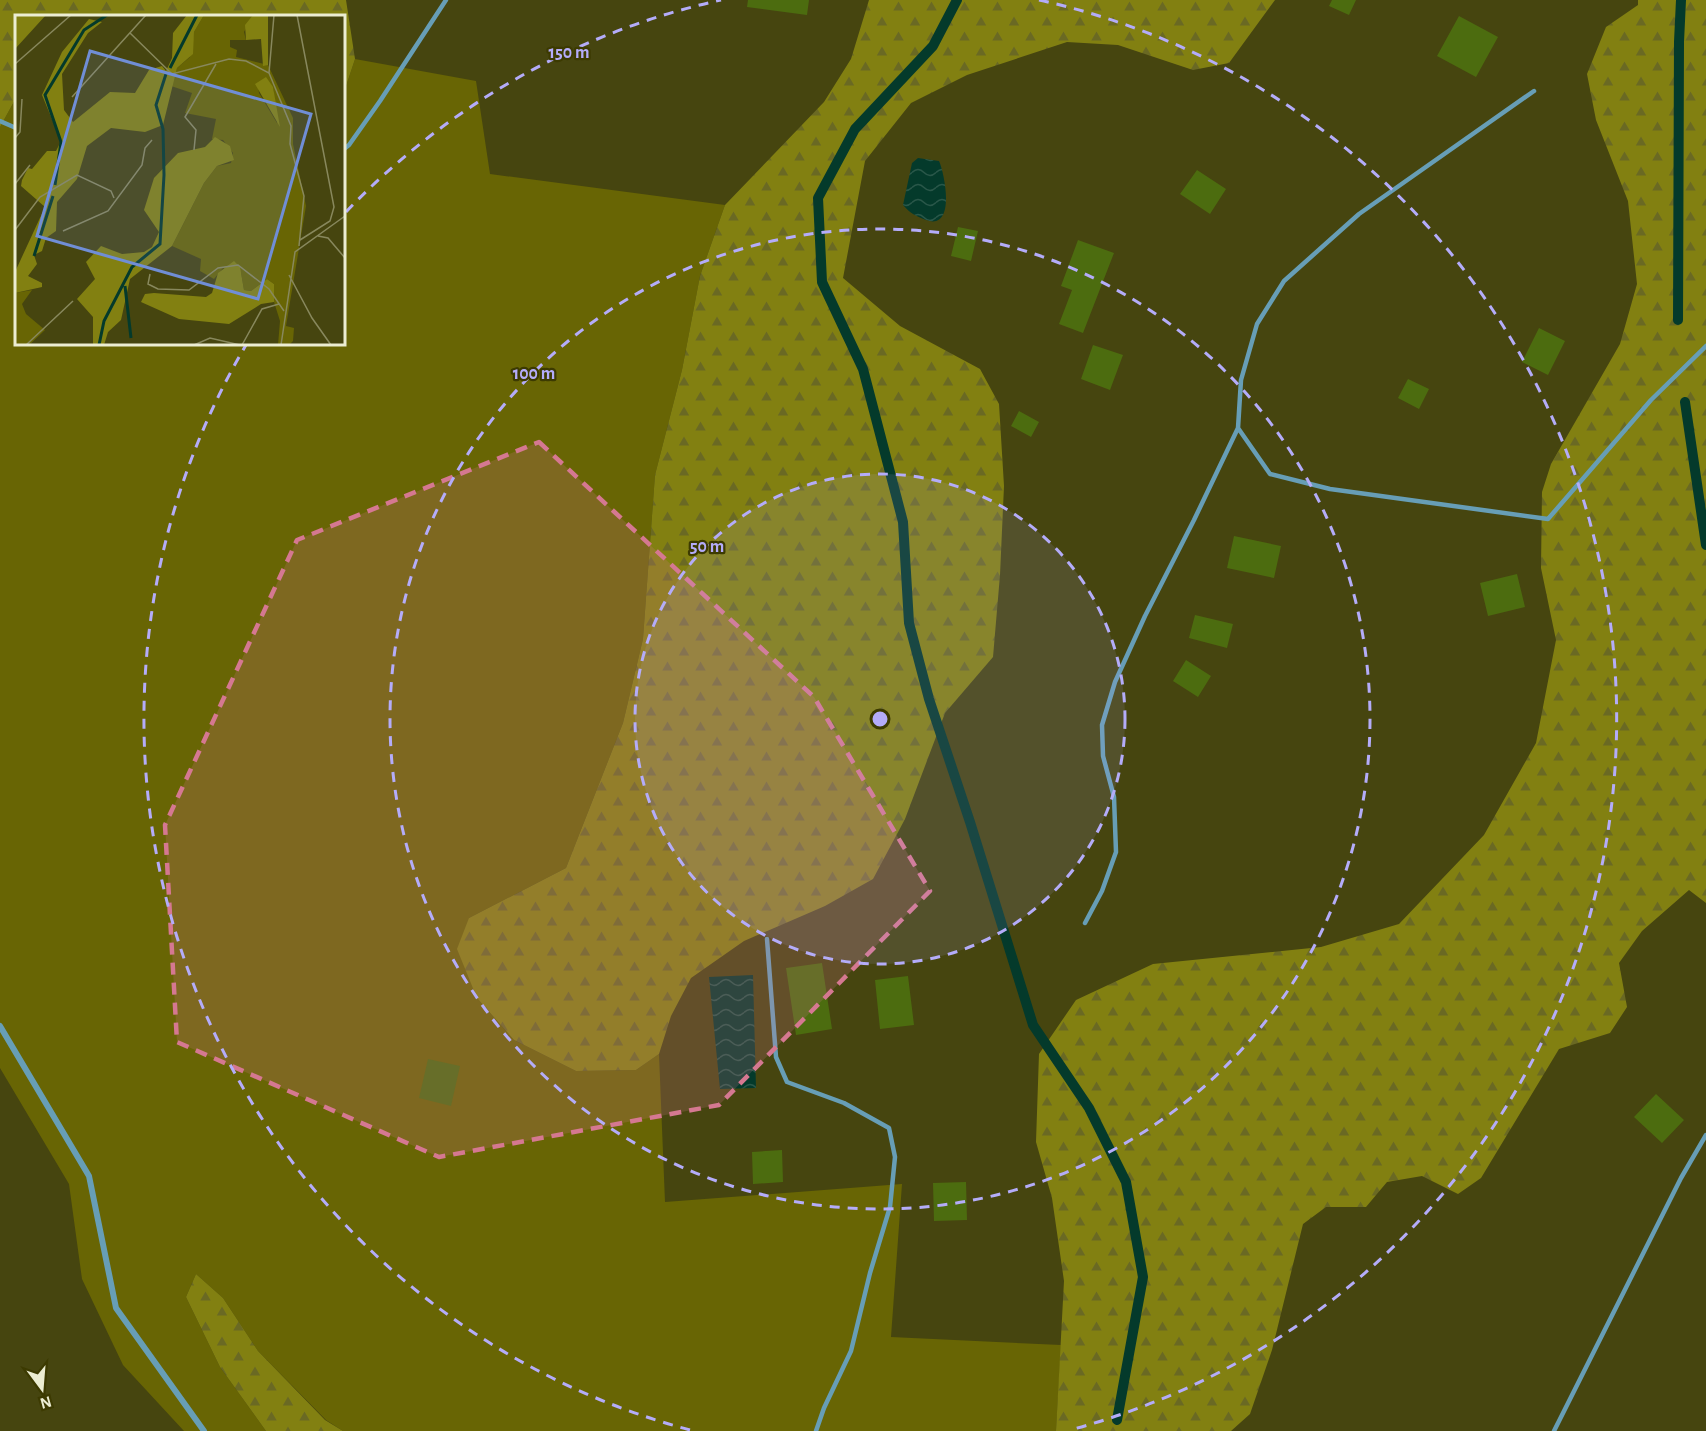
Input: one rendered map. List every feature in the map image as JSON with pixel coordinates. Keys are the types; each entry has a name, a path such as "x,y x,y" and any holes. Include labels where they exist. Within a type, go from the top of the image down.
{"street":[{"path":"0,1026 89,1176 116,1308 204,1431"}],"lane":[{"path":"345,148 380,101 446,0"},
{"path":"1085,923 1101,891 1116,852 1114,797 1103,756 1102,725 1115,682 1145,616 1238,428 1241,380 1257,324 1284,281 1359,214 1534,91"},
{"path":"0,121 15,128"},
{"path":"1238,428 1270,474 1330,489 1548,519 1651,400 1706,346"},
{"path":"767,939 776,1057 787,1082 844,1103 889,1128 895,1157 890,1208 870,1273 851,1351 824,1408 816,1431"},
{"path":"1554,1431 1675,1188 1706,1135"}],"highlighted area":[{"path":"539,442 814,697 930,891 719,1105 439,1157 177,1042 165,825 297,540"}],"shaded area":[{"path":"355,59 476,81 490,174 725,205 700,276 682,370 655,475 643,639 623,723 566,868 469,918 477,998 514,1040 576,1071 636,1070 659,1054 665,1202 902,1184 891,1337 1061,1345 1056,1431 343,1431 326,1420 258,1351 223,1298 196,1274 186,1297 220,1367 266,1431 184,1431 123,1365 82,1279 69,1184 0,1068 0,127 15,100 15,345 345,345 345,89"}],"green space":[{"path":"0,0 346,0 355,59 345,89 345,15 15,15 15,100 0,127"},
{"path":"869,0 1275,0 1229,63 1193,70 1118,45 1067,42 967,75 911,103 865,161 843,278 900,326 980,369 999,404 1004,486 993,657 945,713 905,819 873,879 825,906 744,941 691,978 671,1016 659,1054 636,1070 576,1071 514,1040 477,998 457,949 469,918 566,868 623,723 643,639 655,475 682,370 700,276 725,205 824,102 851,59"},
{"path":"1638,0 1706,0 1706,903 1689,890 1642,931 1619,963 1627,1007 1610,1033 1559,1049 1481,1178 1458,1194 1422,1176 1387,1182 1366,1207 1326,1207 1303,1224 1272,1350 1250,1414 1231,1431 1056,1431 1064,1281 1052,1198 1036,1142 1039,1054 1076,1000 1153,964 1321,947 1399,924 1484,835 1536,743 1556,640 1541,568 1542,492 1551,464 1620,344 1637,284 1628,201 1596,120 1587,74 1606,27 1638,5"},
{"path":"196,1274 223,1298 258,1351 325,1420 343,1431 266,1431 220,1367 186,1297"}],"water":[{"path":"918,158 939,161 941,168 945,188 945,210 942,217 935,221 916,216 903,205 912,163"},
{"path":"753,975 756,1088 720,1089 709,977"}],"building":[{"path":"748,0 809,0 807,15 747,7"},
{"path":"1332,0 1356,0 1349,15 1329,6"},
{"path":"1459,16 1498,37 1476,77 1437,56"},
{"path":"1197,170 1226,189 1210,214 1180,194"},
{"path":"958,227 978,231 971,261 951,256"},
{"path":"1078,240 1114,253 1083,333 1059,324 1072,290 1061,286"},
{"path":"1539,328 1565,341 1548,375 1522,362"},
{"path":"1093,345 1123,355 1110,390 1081,379"},
{"path":"1408,379 1429,389 1419,409 1398,398"},
{"path":"1019,411 1039,422 1031,437 1011,426"},
{"path":"1234,536 1281,546 1274,578 1227,568"},
{"path":"1517,574 1525,607 1488,616 1480,583"},
{"path":"1195,615 1233,624 1227,648 1189,638"},
{"path":"1186,660 1211,676 1198,697 1173,681"},
{"path":"822,963 832,1029 796,1035 786,968"},
{"path":"908,976 914,1025 880,1029 875,980"},
{"path":"428,1059 460,1066 451,1106 419,1098"},
{"path":"1656,1094 1684,1120 1662,1143 1634,1117"},
{"path":"782,1150 783,1182 753,1184 752,1152"},
{"path":"966,1182 967,1220 934,1221 933,1183"}],"waterway":[{"path":"957,0 933,46 855,129 818,198 822,282 863,369 903,522 909,623 929,699 1033,1025 1089,1108 1126,1182 1143,1277 1117,1420"},
{"path":"1678,320 1681,0"},
{"path":"1685,402 1706,545"}]}
